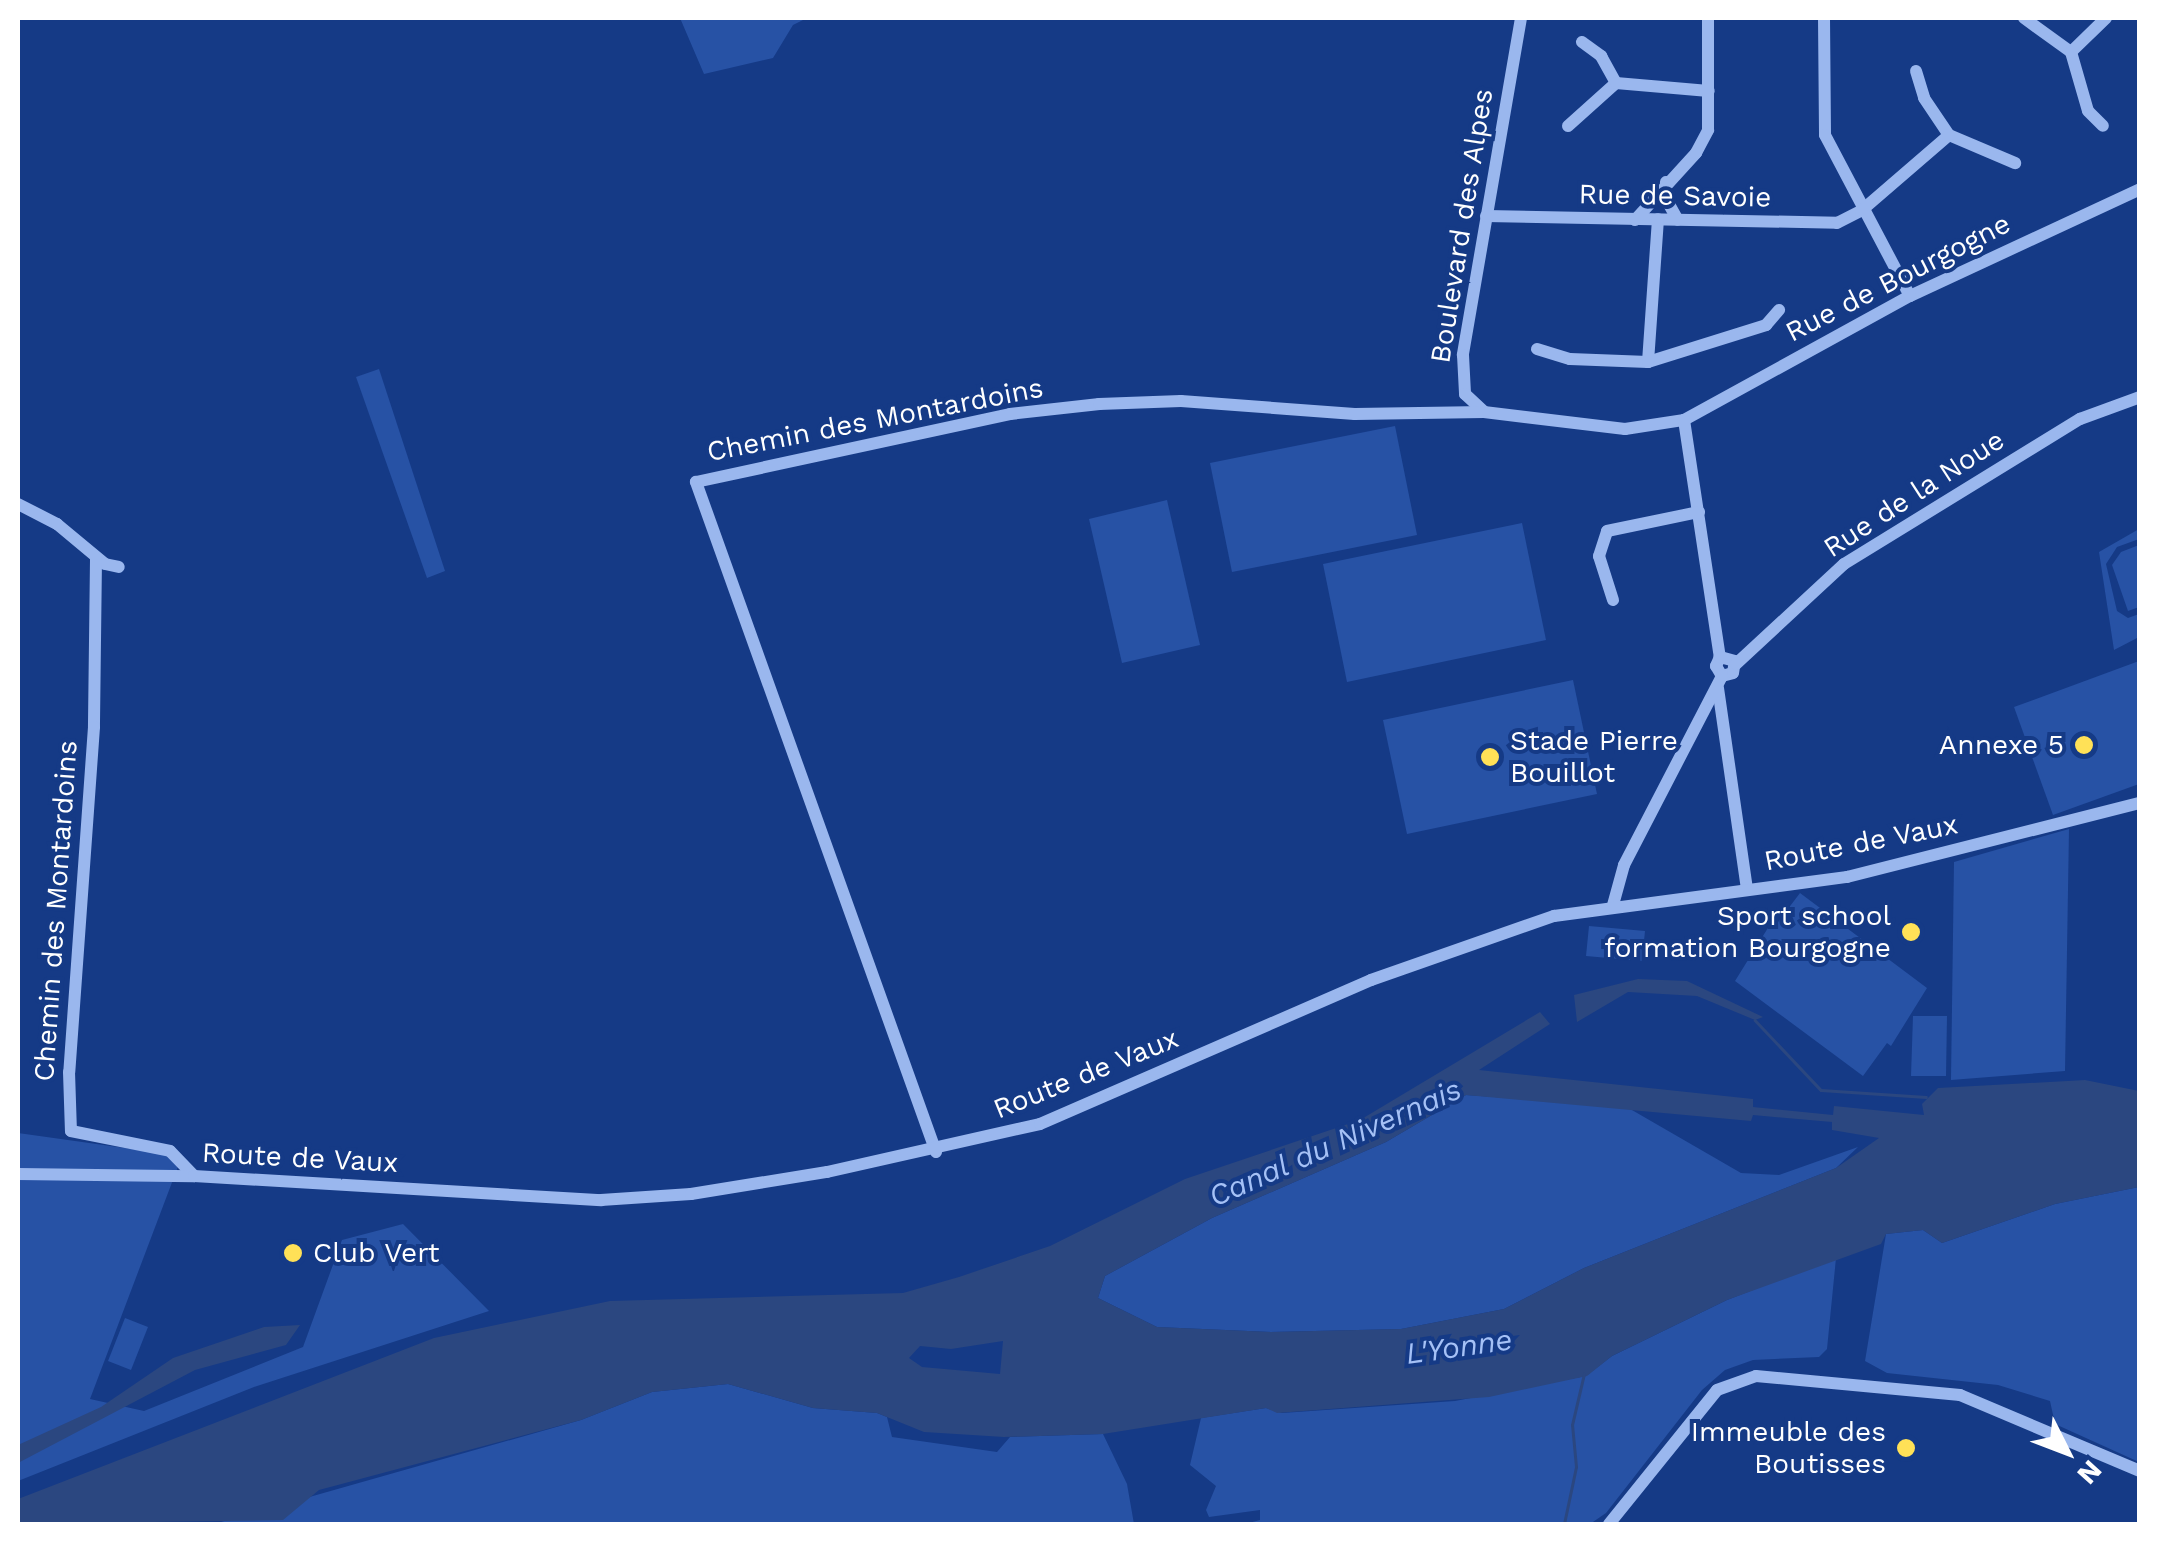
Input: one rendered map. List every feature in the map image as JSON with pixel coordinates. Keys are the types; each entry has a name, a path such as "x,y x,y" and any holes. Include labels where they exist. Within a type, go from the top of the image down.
{"street":[{"name":"Boulevard des Alpes","path":"1484,412 1465,394 1462,355 1521,18"},
{"path":"1635,220 1703,144 1710,90 1708,18"},
{"path":"1824,18 1825,135 1861,211 1910,296"},
{"path":"2024,18 2071,52 2084,102 2103,126"},
{"path":"2071,52 2106,18"},
{"path":"1582,42 1601,56 1616,82"},
{"path":"1916,71 1924,98 1949,135 2015,162"},
{"path":"1568,126 1616,82 1710,90"},
{"path":"1861,211 1949,135"},
{"path":"1666,182 1666,197 1678,220"},
{"name":"Rue de Bourgogne","path":"1684,420 1910,296 2140,189"},
{"name":"Rue de Savoie","path":"1486,216 1837,223 1861,211"},
{"path":"1648,362 1658,219"},
{"path":"1537,349 1570,359 1648,362 1766,324 1779,310"},
{"name":"Rue de la Noue","path":"1720,682 1733,674 1736,664 1844,564 2080,419 2140,397"},
{"name":"Chemin des Montardoins","path":"936,1152 696,482 1010,414 1100,404 1194,401 1355,414 1484,412"},
{"path":"1484,412 1625,429 1684,420 1720,658 1716,666 1747,890"},
{"path":"18,504 57,524 96,559 120,568"},
{"path":"1613,600 1598,556 1607,531 1699,512"},
{"name":"Chemin des Montardoins","path":"96,559 94,727 69,1072 71,1131 170,1151 194,1176"},
{"path":"1720,658 1736,664"},
{"path":"1612,905 1624,865 1720,682"},
{"name":"Route de Vaux","path":"18,1174 194,1176 632,1199 936,1152 1054,1119 1444,953 1538,920 1612,905 1890,869 2140,803"},
{"path":"1609,1524 1718,1390 1756,1376 1960,1395 2140,1471"}],"shaded area":[{"path":"680,18 807,18 793,25 773,58 704,74"},
{"path":"379,369 445,571 427,578 356,377"},
{"path":"1395,426 1417,535 1232,572 1210,463"},
{"path":"1167,500 1200,645 1122,663 1089,519"},
{"path":"1522,523 1546,640 1347,682 1323,564"},
{"path":"2139,529 2139,539 2117,547 2106,564 2117,611 2128,618 2139,614 2139,637 2114,650 2099,552"},
{"path":"2139,545 2139,607 2128,611 2112,565 2121,552"},
{"name":"Annexe 5","path":"2139,661 2139,784 2053,815 2014,707"},
{"name":"Stade Pierre Bouillot","path":"1573,680 1597,794 1407,834 1383,720"},
{"path":"2069,829 2065,1071 1951,1080 1954,862"},
{"path":"1800,893 1927,988 1891,1046 1887,1043 1863,1076 1735,981 1771,923 1775,926"},
{"path":"1589,926 1645,931 1642,961 1586,956"},
{"path":"1913,1016 1947,1016 1946,1076 1911,1076"},
{"path":"1466,1095 1625,1106 1741,1173 1779,1175 1858,1147 1836,1168 1584,1268 1504,1309 1401,1329 1271,1332 1157,1327 1098,1298 1105,1276 1212,1218 1386,1142"},
{"path":"18,1133 182,1156 90,1399 144,1411 303,1347 342,1240 403,1224 489,1311 254,1387 18,1481"},
{"path":"2139,1187 2139,1462 2055,1424 2050,1401 1998,1385 1887,1373 1865,1361 1886,1234 1923,1230 1942,1243 2055,1204"},
{"path":"1836,1258 1827,1349 1819,1357 1753,1360 1725,1370 1702,1390 1606,1513 1590,1524 1245,1524 1260,1520 1260,1510 1209,1517 1206,1510 1216,1486 1190,1465 1201,1418 1266,1408 1282,1413 1455,1401 1586,1376 1612,1356 1727,1300"},
{"path":"125,1318 148,1327 131,1370 108,1361"},
{"path":"728,1384 813,1408 877,1413 887,1417 892,1437 997,1452 1010,1437 1103,1434 1127,1484 1134,1524 214,1524 581,1420 652,1392"}],"water":[{"path":"1638,979 1687,981 1763,1017 1755,1020 1697,996 1628,992 1577,1022 1574,995"},
{"path":"1540,1012 1550,1024 1479,1070 1753,1099 1753,1107 1833,1115 1834,1106 1924,1115 1922,1104 1938,1088 2085,1080 2139,1091 2139,1187 2055,1204 1942,1243 1923,1230 1886,1234 1881,1244 1727,1300 1612,1356 1587,1376 1489,1397 1277,1413 1266,1408 1103,1434 1004,1437 924,1432 877,1413 813,1408 728,1384 652,1392 581,1420 319,1490 283,1520 18,1524 18,1499 434,1338 610,1301 903,1293 1050,1246 1185,1179 1360,1120","holes":["1466,1095 1751,1121 1753,1115 1832,1122 1832,1130 1879,1138 1836,1168 1584,1268 1504,1309 1401,1329 1271,1332 1157,1327 1098,1298 1105,1276 1212,1218 1386,1142","1003,1341 1000,1374 922,1367 909,1358 920,1346 951,1349"]},
{"path":"300,1325 286,1345 195,1370 18,1463 18,1445 101,1407 173,1358 264,1327"}],"waterway":[{"path":"1755,1020 1821,1090 1926,1097"},
{"path":"1564,1524 1576,1467 1572,1425 1584,1374"}],"place":[{"name":"Annexe 5","path":"2084,745"},
{"name":"Stade Pierre Bouillot","path":"1490,757"},
{"name":"Sport school formation Bourgogne","path":"1911,932"},
{"name":"Club Vert","path":"293,1253"},
{"name":"Immeuble des Boutisses","path":"1906,1448"}],"water label":[{"name":"Canal du Nivernais","path":"1335,1143"},
{"name":"L'Yonne","path":"1459,1347"}]}
